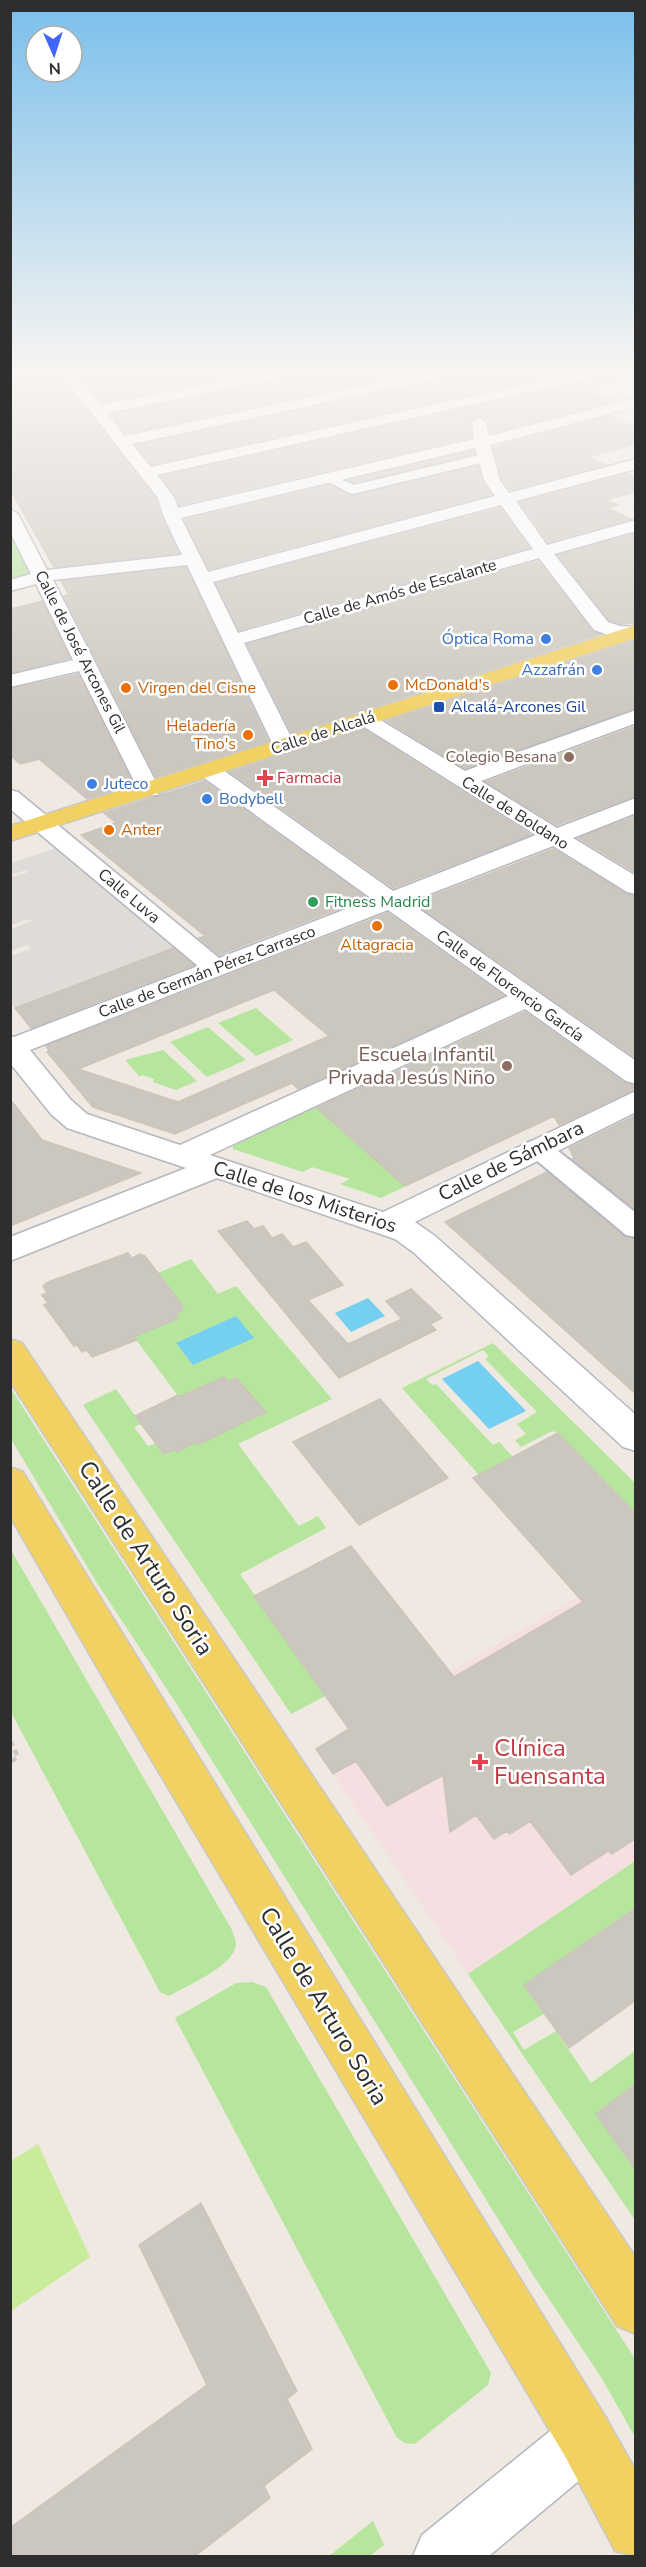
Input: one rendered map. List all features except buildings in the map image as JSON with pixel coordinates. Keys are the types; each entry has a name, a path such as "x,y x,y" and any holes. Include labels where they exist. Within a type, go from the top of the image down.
{"main road":[{"name":"Calle de Alcalá","path":"10,834 634,632"},
{"name":"Calle de Arturo Soria","path":"10,1352 636,2307"},
{"name":"Calle de Arturo Soria","path":"10,1482 586,2438 636,2530"}],"street":[{"path":"160,490 166,497 171,515 284,745"},
{"path":"171,515 278,490"},
{"path":"500,490 543,551 601,626 607,630 634,632"},
{"path":"203,579 538,490"},
{"name":"Calle de José Arcones Gil","path":"10,514 149,790"},
{"name":"Calle de Amós de Escalante","path":"234,640 636,525"},
{"path":"10,586 42,576 193,559"},
{"path":"10,681 85,663"},
{"path":"462,780 636,716"},
{"name":"Calle de Boldano","path":"365,719 636,887"},
{"name":"Calle de Florencio García","path":"208,770 636,1075"},
{"name":"Calle Luva","path":"10,797 216,968"},
{"name":"Calle de Germán Pérez Carrasco","path":"12,1045 636,805"},
{"path":"184,1155 526,998"},
{"name":"Calle de los Misterios","path":"12,1045 61,1107 77,1121 406,1231 424,1244 631,1427"},
{"name":"Calle de Sámbara","path":"387,1223 636,1100"},
{"path":"538,1148 636,1228"},
{"path":"10,1250 214,1167"},
{"path":"443,2556 586,2438"}],"path":[{"path":"41,716 104,700"},
{"path":"10,1741 18,1757 10,1762"}],"shaded area":[{"path":"56,848 174,948 15,1008 11,1003 11,956 31,948 27,945 11,951 11,929 32,921 28,919 11,925 10,878 28,872 26,870 11,875 11,863"},
{"name":"Clínica Fuensanta","path":"618,1574 635,1593 635,1861 468,1974 316,1749"}],"green space":[{"path":"10,531 30,572 26,577 10,581"},
{"path":"256,1008 293,1040 256,1056 218,1023"},
{"path":"208,1027 246,1060 207,1077 170,1042"},
{"path":"163,1050 197,1081 176,1090 153,1082 154,1079 142,1075 140,1077 125,1060"},
{"path":"317,1107 406,1186 381,1198 340,1184 350,1179 312,1167 303,1172 233,1149 233,1146"},
{"path":"191,1259 218,1294 236,1286 332,1399 238,1444 299,1526 318,1516 326,1528 240,1574 325,1696 291,1714 83,1405 116,1389 141,1424 134,1427 148,1446 156,1443 164,1454 175,1449 177,1452 195,1442 197,1444 262,1408 236,1378 179,1397 134,1337 138,1335 136,1333 182,1309 158,1273"},
{"path":"493,1343 635,1483 635,1514 606,1482 598,1487 589,1466 559,1433 552,1431 521,1447 515,1440 526,1434 517,1424 537,1412 485,1359 489,1356 483,1350 426,1379 432,1385 436,1384 493,1445 499,1442 514,1458 479,1475 402,1388"},
{"path":"11,1389 635,2359 635,2437 601,2377 535,2278 176,1703 97,1583 11,1439"},
{"path":"11,1550 232,1930 236,1944 228,1960 169,1996 160,1992 11,1712"},
{"path":"635,1861 635,1908 524,1985 544,2014 513,2032 524,2050 556,2031 591,2083 635,2051 635,2084 596,2114 635,2171 635,2220 468,1974"},
{"path":"252,1982 266,1987 491,2373 488,2385 415,2444 405,2443 397,2438 175,2018 236,1983"},
{"path":"38,2144 90,2257 11,2311 11,2161"},
{"path":"373,2521 384,2545 370,2556 329,2556"}],"water":[{"path":"368,1298 385,1316 351,1332 335,1313"},
{"path":"236,1316 254,1338 193,1365 176,1343"},
{"path":"478,1361 526,1411 489,1429 442,1379"}],"place":[{"name":"Óptica Roma","path":"546,639"},
{"name":"Azzafrán","path":"597,670"},
{"name":"McDonald's","path":"393,685"},
{"name":"Virgen del Cisne","path":"126,688"},
{"name":"Alcalá-Arcones Gil","path":"439,707"},
{"name":"Heladería Tino's","path":"248,735"},
{"name":"Colegio Besana","path":"569,757"},
{"name":"Farmacia","path":"265,778"},
{"name":"Juteco","path":"92,784"},
{"name":"Bodybell","path":"207,799"},
{"name":"Anter","path":"109,830"},
{"name":"Fitness Madrid","path":"313,902"},
{"name":"Altagracia","path":"377,926"},
{"name":"Escuela Infantil Privada Jesús Niño","path":"507,1066"},
{"name":"Clínica Fuensanta","path":"480,1762"}]}
